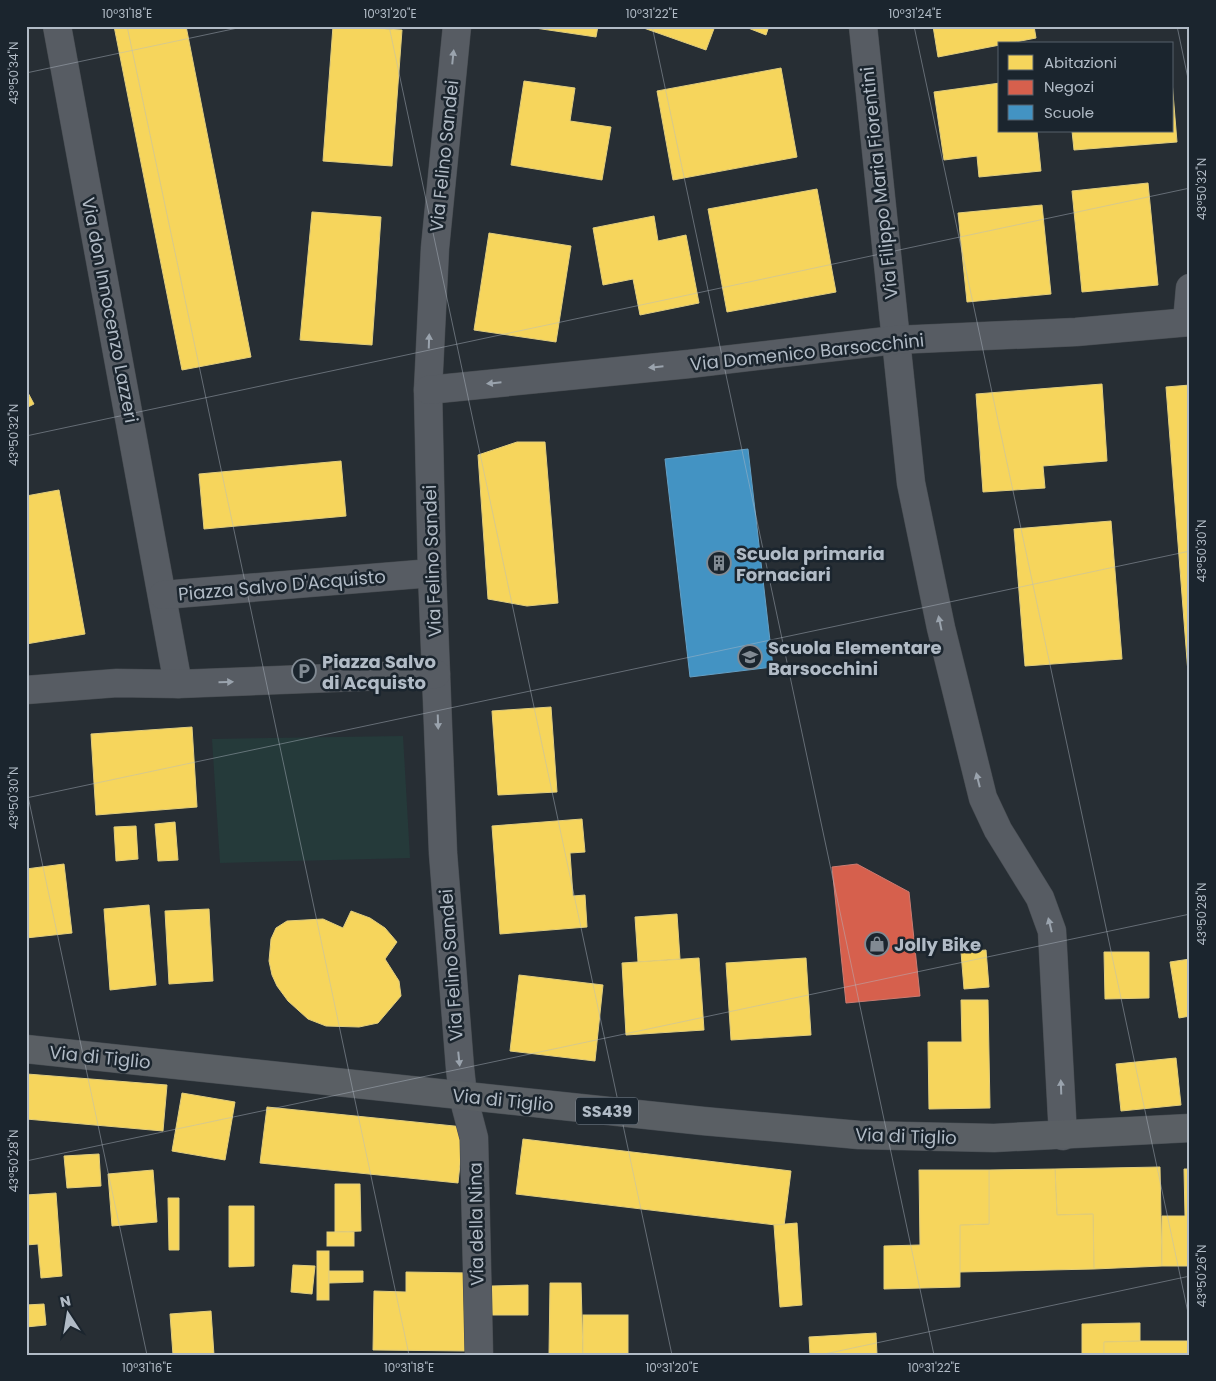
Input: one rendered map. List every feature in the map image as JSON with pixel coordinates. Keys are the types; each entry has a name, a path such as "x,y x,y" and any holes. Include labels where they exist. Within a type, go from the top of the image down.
{"main road":[{"name":"Via di Tiglio","path":"26,1049 703,1121 859,1135 994,1138 1063,1136 1190,1128"}],"street":[{"name":"Via don Innocenzo Lazzeri","path":"57,26 163,595"},
{"name":"Via Felino Sandei","path":"457,26 434,248 428,390 432,573 443,853 463,1096"},
{"name":"Via Filippo Maria Fiorentini","path":"863,26 911,483 942,628 983,798 998,830 1040,898 1052,931 1063,1136"},
{"name":"Via Domenico Barsocchini","path":"428,390 689,364 895,340 1029,334 1188,322 1190,288"},
{"name":"Piazza Salvo D'Acquisto","path":"178,684 163,595 432,573"},
{"path":"26,690 117,684 178,684 436,674"},
{"name":"Via della Nina","path":"463,1096 474,1138 479,1355"}],"green space":[{"path":"403,736 410,858 220,863 212,739"}],"building: Abitazioni":[{"path":"114,26 186,26 251,357 182,370"},
{"path":"333,26 402,30 392,166 323,161"},
{"path":"535,26 598,26 596,37 535,28"},
{"path":"638,26 715,26 706,50"},
{"path":"743,26 769,26 766,35"},
{"path":"933,26 1034,26 1036,38 1015,42 998,42 998,45 938,57"},
{"path":"781,68 797,157 673,180 657,91"},
{"path":"524,81 575,88 570,121 611,127 602,180 511,165"},
{"path":"998,83 998,132 1037,132 1041,171 979,177 977,156 944,160 934,92"},
{"path":"1174,105 1177,142 1074,150 1072,132 1174,132"},
{"path":"1148,183 1158,285 1082,292 1072,191"},
{"path":"817,189 836,292 727,312 708,209"},
{"path":"1042,205 1051,294 967,302 958,213"},
{"path":"312,212 381,217 372,345 300,340"},
{"path":"654,216 658,241 686,235 699,303 640,315 633,279 603,285 593,228"},
{"path":"489,233 571,246 556,342 474,330"},
{"path":"1102,384 1107,461 1043,466 1045,488 983,492 976,394"},
{"path":"1190,385 1190,699 1166,387"},
{"path":"26,389 34,404 26,408"},
{"path":"517,442 545,442 558,603 527,606 488,599 478,455"},
{"path":"341,461 346,516 204,529 199,474"},
{"path":"59,490 85,634 26,644 26,496"},
{"path":"1111,521 1122,659 1025,666 1014,529"},
{"path":"551,707 557,792 498,795 492,711"},
{"path":"192,727 197,807 96,815 91,734"},
{"path":"582,819 585,852 570,853 573,896 585,895 587,927 500,934 492,826"},
{"path":"175,822 178,860 158,861 155,824"},
{"path":"136,826 138,859 116,861 114,827"},
{"path":"64,864 72,933 26,938 26,869"},
{"path":"149,905 156,985 110,990 104,909"},
{"path":"209,909 213,981 169,984 165,911"},
{"path":"351,911 370,918 385,928 397,942 385,959 399,981 401,996 378,1023 359,1027 326,1026 308,1019 288,1001 277,986 269,961 271,939 276,928 287,921 323,919 343,928"},
{"path":"677,914 680,959 638,962 635,917"},
{"path":"986,950 989,987 964,989 961,952"},
{"path":"1104,952 1149,952 1149,998 1105,999"},
{"path":"699,958 704,1030 626,1035 622,963"},
{"path":"806,958 811,1035 731,1040 726,963"},
{"path":"1190,959 1190,1016 1179,1018 1170,962"},
{"path":"519,975 603,985 595,1061 510,1051"},
{"path":"961,1000 988,1000 990,1108 929,1109 928,1042 962,1042"},
{"path":"1176,1058 1181,1105 1121,1111 1116,1064"},
{"path":"27,1074 167,1085 163,1131 26,1119"},
{"path":"182,1093 235,1102 225,1160 172,1151"},
{"path":"267,1107 464,1127 458,1183 260,1163"},
{"path":"523,1139 791,1171 784,1226 516,1194"},
{"path":"99,1154 101,1186 67,1188 64,1156"},
{"path":"1160,1167 1162,1266 1094,1269 1093,1214 1057,1215 1055,1169"},
{"path":"1055,1169 1057,1215 1093,1214 1094,1269 960,1272 960,1225 989,1224 989,1170"},
{"path":"1184,1169 1190,1169 1190,1266 1162,1266 1162,1216 1185,1216"},
{"path":"153,1170 157,1222 112,1226 108,1174"},
{"path":"919,1170 989,1170 989,1224 960,1225 960,1287 884,1289 884,1246 920,1245"},
{"path":"335,1184 360,1184 361,1231 335,1232"},
{"path":"56,1193 62,1276 41,1278 38,1244 26,1245 26,1195"},
{"path":"168,1198 179,1198 179,1250 169,1250"},
{"path":"229,1206 254,1206 254,1266 229,1267"},
{"path":"797,1223 802,1305 780,1307 774,1225"},
{"path":"327,1232 354,1232 354,1246 327,1246"},
{"path":"317,1251 329,1251 329,1300 317,1300"},
{"path":"293,1265 315,1266 312,1294 291,1292"},
{"path":"329,1271 363,1271 363,1282 329,1283"},
{"path":"406,1272 470,1273 469,1351 373,1350 374,1291 406,1292"},
{"path":"550,1283 581,1283 583,1355 549,1355"},
{"path":"528,1285 528,1315 492,1315 492,1286"},
{"path":"44,1304 46,1325 26,1327 26,1305"},
{"path":"211,1311 214,1355 173,1355 170,1314"},
{"path":"583,1315 628,1315 628,1355 583,1355"},
{"path":"1140,1323 1140,1341 1104,1342 1104,1355 1082,1355 1082,1324"},
{"path":"876,1333 877,1355 810,1355 809,1337"},
{"path":"1190,1341 1190,1355 1104,1355 1104,1342"}],"building: Negozi":[{"name":"Jolly Bike","path":"857,864 909,892 920,996 846,1003 832,867"}],"building: Scuole":[{"name":"Scuola primaria Fornaciari","path":"748,449 773,667 690,677 665,459"}],"place":[{"name":"Scuola primaria Fornaciari","path":"719,563"},
{"name":"Scuola Elementare Barsocchini","path":"750,657"},
{"name":"Piazza Salvo di Acquisto","path":"304,671"},
{"name":"Jolly Bike","path":"877,944"}]}
